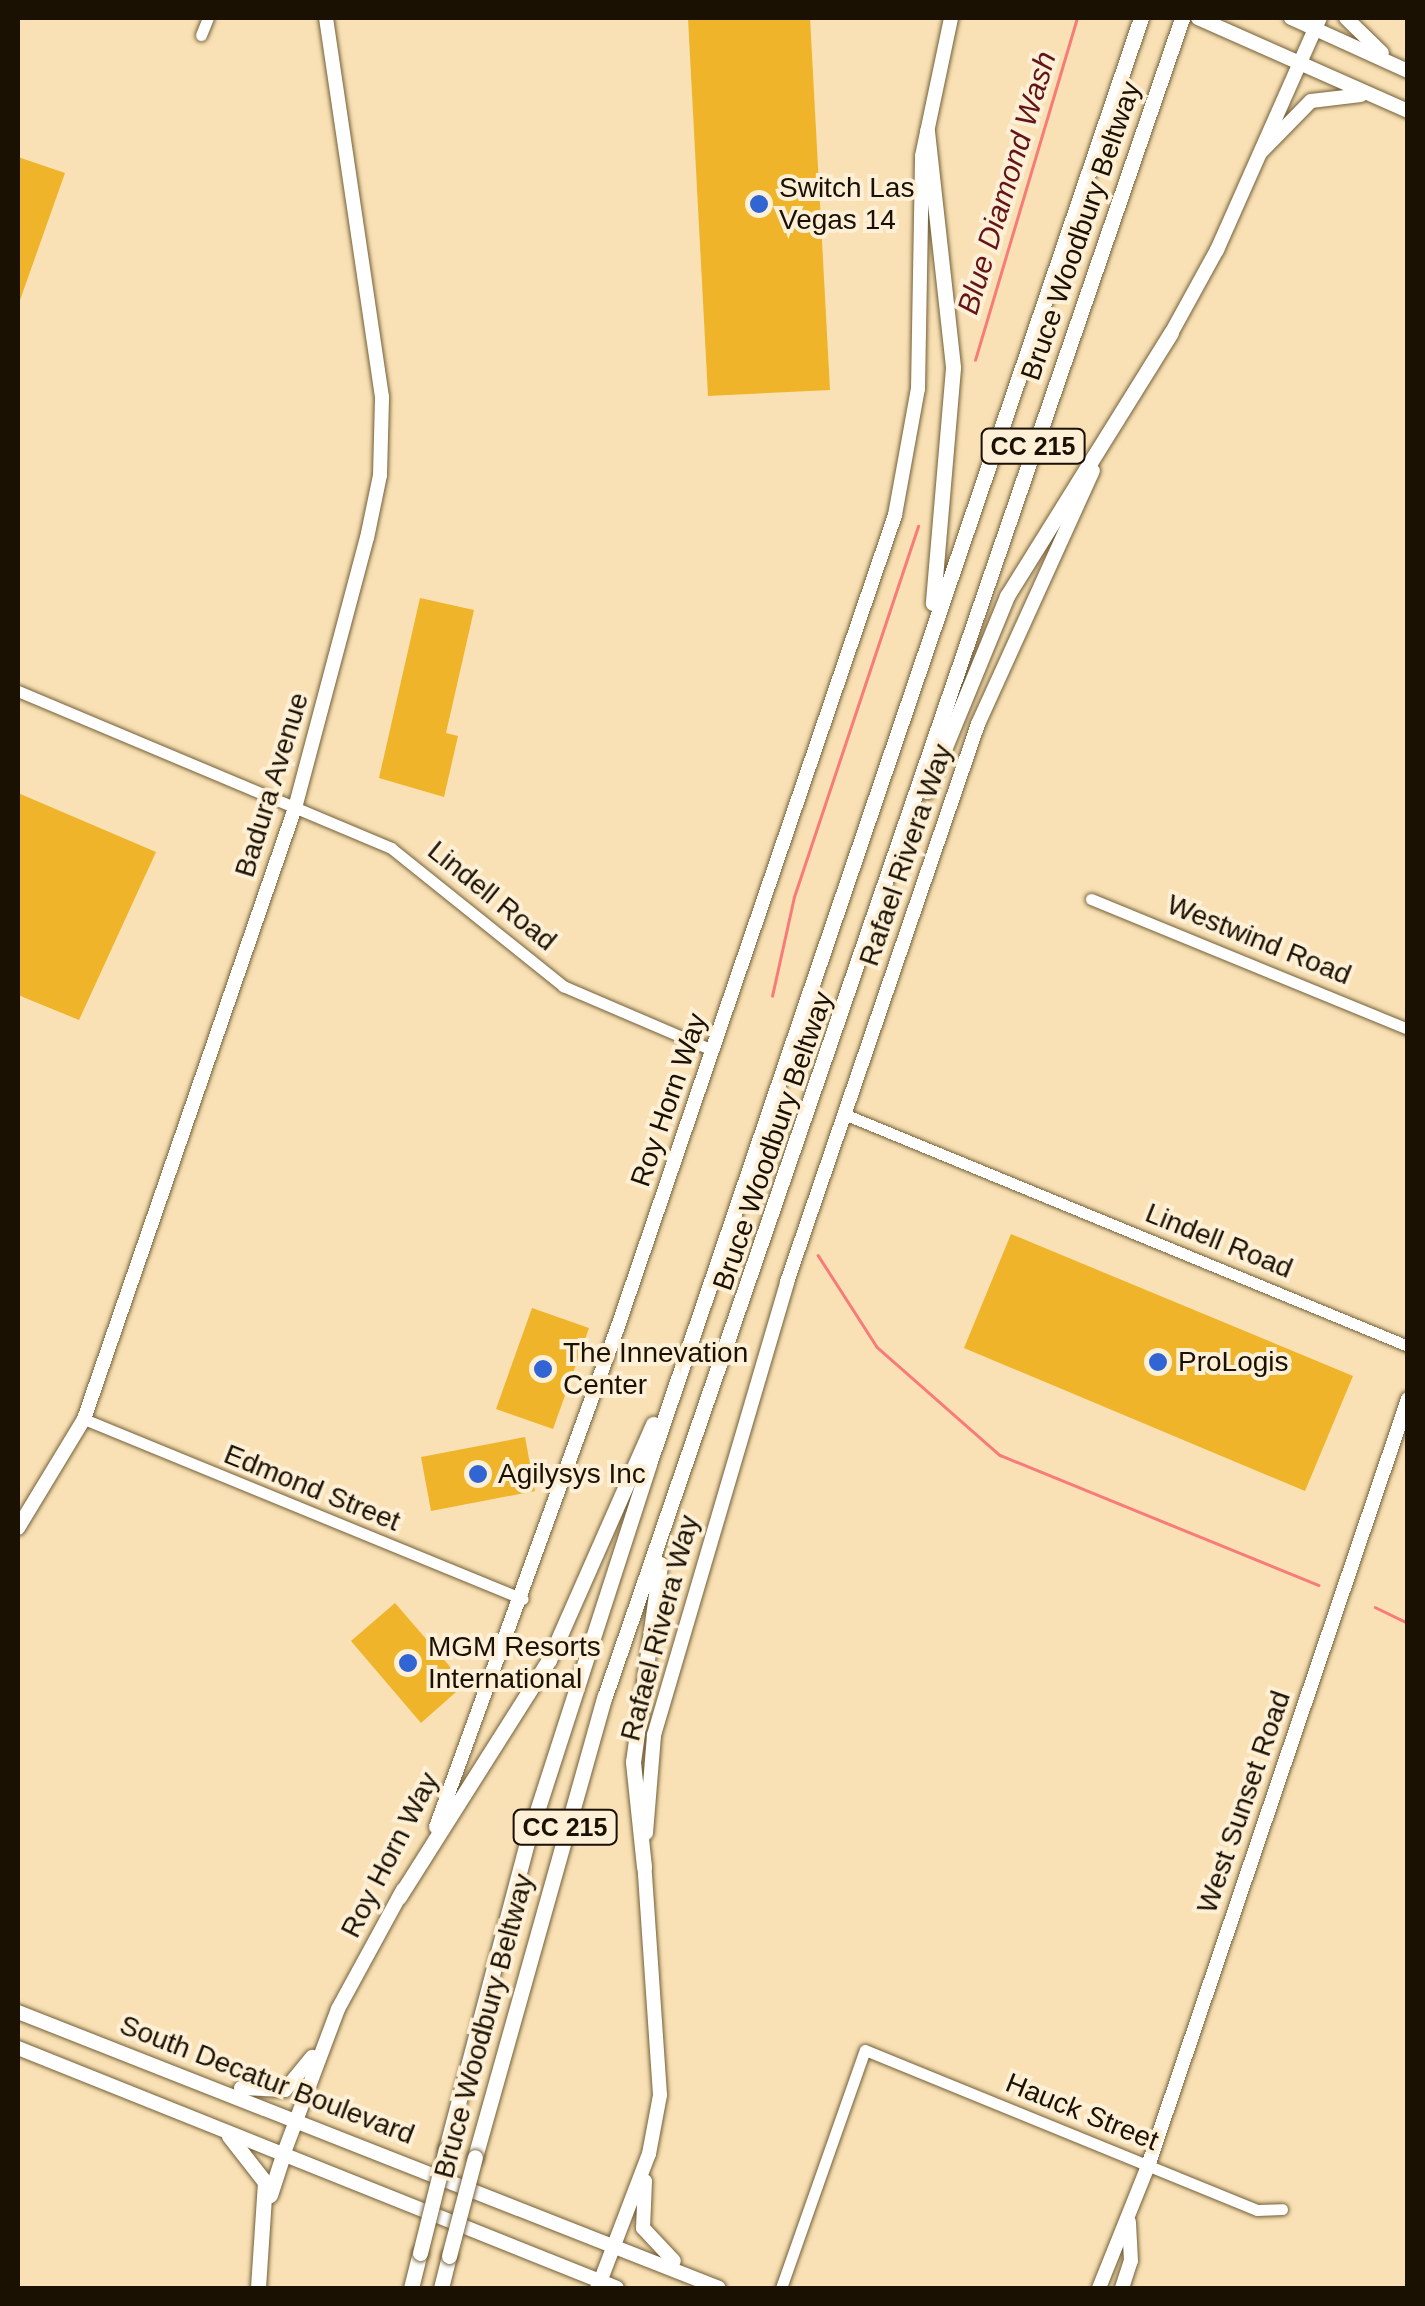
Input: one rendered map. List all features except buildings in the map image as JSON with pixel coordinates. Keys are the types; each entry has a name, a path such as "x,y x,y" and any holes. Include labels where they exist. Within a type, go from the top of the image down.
{"highway":[{"name":"Bruce Woodbury Beltway","path":"412,2288 527,1842 931,626 1141,18"},
{"name":"Bruce Woodbury Beltway","path":"441,2288 533,1934 672,1502 1182,18"},
{"path":"927,130 953,368 931,626"},
{"path":"888,876 1007,596 1172,333"},
{"path":"399,1897 549,1660 697,1324"},
{"path":"644,1867 633,1762 648,1608 672,1502"},
{"path":"229,2136 262,2174 258,2288"},
{"path":"263,2223 282,2158"}],"main road":[{"name":"Badura Avenue","path":"18,1528 84,1419 295,808 380,475 382,396 326,18"},
{"name":"Roy Horn Way","path":"282,2158 338,2008 446,1808 712,1050 908,463 927,130 951,18"},
{"path":"1198,18 1408,110"},
{"path":"1291,18 1317,23 1408,71"},
{"path":"1346,18 1389,62"},
{"name":"Rafael Rivera Way","path":"598,2285 649,2154 662,2044 644,1867 654,1734 844,1114 1028,600 1172,333 1317,23"},
{"path":"1257,156 1311,100 1372,96"},
{"name":"West Sunset Road","path":"1099,2288 1129,2222 1408,1398"},
{"path":"205,2081 263,2092 290,2087 338,2008"},
{"name":"South Decatur Boulevard","path":"18,2012 615,2242 719,2288"},
{"path":"18,2048 598,2285 617,2288"},
{"path":"649,2154 643,2228 694,2277"},
{"name":"West Sunset Road","path":"1122,2288 1132,2261 1129,2222"}],"street":[{"path":"201,35 208,18"},
{"name":"Lindell Road","path":"18,690 390,848 456,893 563,986 712,1050"},
{"name":"Westwind Road","path":"1091,899 1408,1029"},
{"name":"Lindell Road","path":"844,1114 1408,1346"},
{"name":"Edmond Street","path":"84,1419 522,1600"},
{"name":"Hauck Street","path":"781,2288 865,2050 1257,2210 1282,2209"}],"waterway":[{"name":"Blue Diamond Wash","path":"975,360 1077,18"},
{"path":"772,996 794,897 918,526"},
{"path":"818,1255 877,1347 1000,1455 1319,1585"},
{"name":"Blue Diamond Wash","path":"1375,1607 1408,1623"}],"place":[{"name":"Switch Las Vegas 14","path":"759,204"},
{"name":"ProLogis","path":"1158,1362"},
{"name":"The Innevation Center","path":"543,1369"},
{"name":"Agilysys Inc","path":"478,1474"},
{"name":"MGM Resorts International","path":"408,1663"}]}
